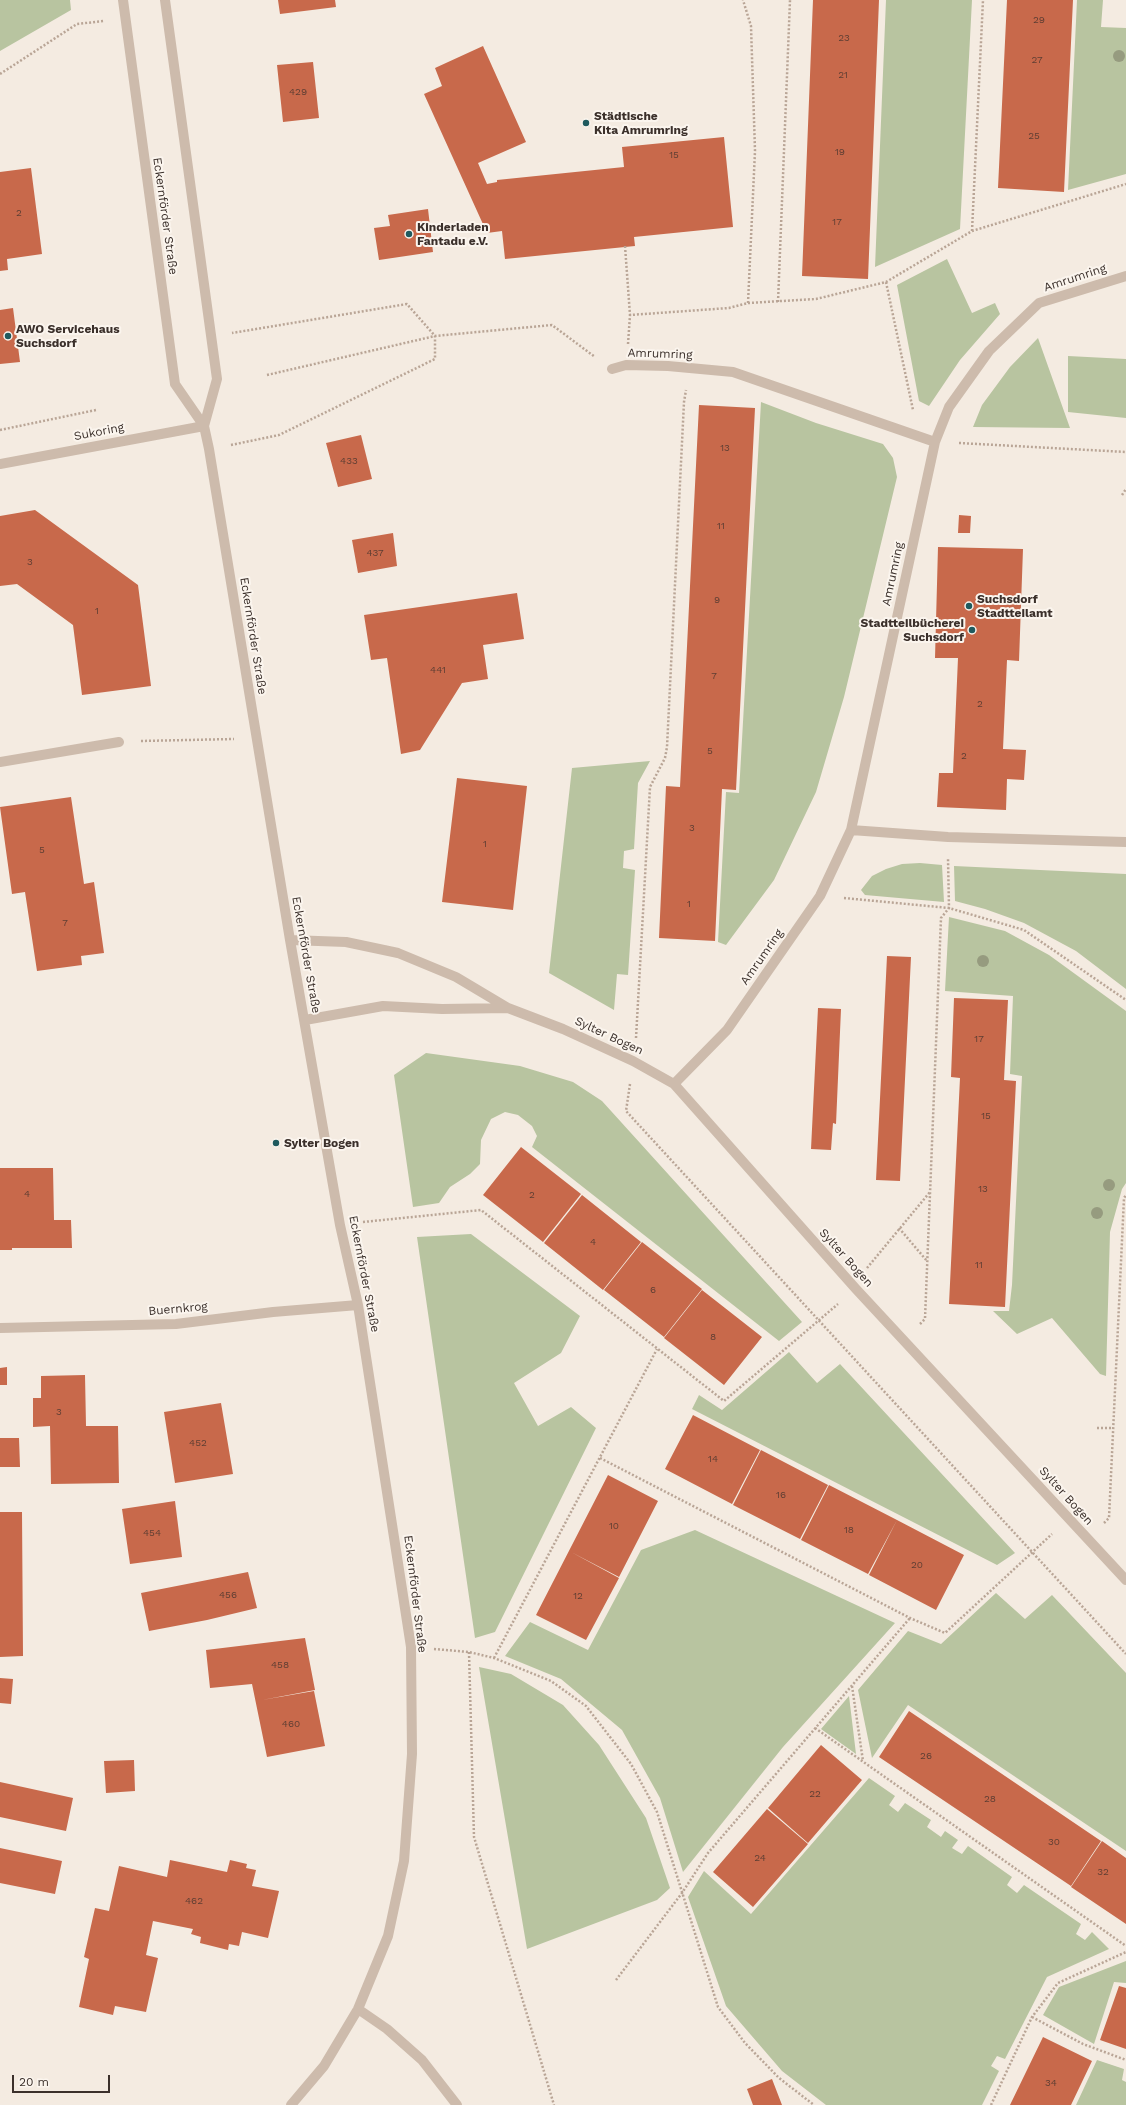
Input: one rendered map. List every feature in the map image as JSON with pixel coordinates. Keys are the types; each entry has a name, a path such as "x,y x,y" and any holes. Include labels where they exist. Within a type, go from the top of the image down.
{"street":[{"name":"Eckernförder Straße","path":"123,0 175,384 204,426 209,449 290,940 340,1225 358,1305 411,1647 412,1754 404,1861 388,1936 358,2009 324,2066 291,2105"},
{"name":"Eckernförder Straße","path":"165,0 218,379 204,426"},
{"name":"Amrumring","path":"674,1084 728,1030 820,896 851,830 935,442 949,407 989,351 1039,303 1126,276"},
{"name":"Amrumring","path":"612,369 626,365 693,368 733,372 935,442"},
{"name":"Sukoring","path":"0,464 204,426"},
{"path":"0,762 119,742"},
{"path":"851,830 948,837 1126,842"},
{"name":"Sylter Bogen","path":"290,940 346,942 398,953 456,977 508,1008 563,1029 633,1061 674,1084 853,1286 1126,1580"},
{"name":"Sylter Bogen","path":"305,1020 383,1006 508,1008"},
{"name":"Buernkrog","path":"0,1328 176,1324 273,1312 358,1305"},
{"path":"358,2009 387,2029 422,2060 457,2105"}],"path":[{"path":"743,0 751,26 755,150 748,304"},
{"path":"778,302 790,0"},
{"path":"972,231 983,0"},
{"path":"0,74 77,24 126,19"},
{"path":"630,315 729,308 748,304 816,299 886,282 972,231 1126,184"},
{"path":"624,246 630,315 626,365"},
{"path":"886,282 919,436"},
{"path":"209,449 279,435 435,360 435,336 407,304 211,336"},
{"path":"267,375 435,336 552,325 612,369"},
{"path":"693,368 684,402 667,747 665,758 650,787 638,1028 626,1111 1126,1654"},
{"path":"0,430 96,410"},
{"path":"935,442 1126,452"},
{"path":"1122,495 1126,489"},
{"path":"119,742 257,739"},
{"path":"903,1340 925,1319 941,918 949,908 948,837"},
{"path":"820,896 949,908 1024,930 1126,1000"},
{"path":"340,1225 481,1210 724,1401 818,1320 853,1286 930,1191"},
{"path":"1087,1539 1109,1518 1124,1198 1126,1195"},
{"path":"899,1228 927,1262"},
{"path":"494,1658 657,1349"},
{"path":"1097,1428 1113,1428"},
{"path":"600,1458 910,1618 945,1633 1069,1519"},
{"path":"616,1980 682,1893 708,1853 910,1618"},
{"path":"411,1647 469,1652 494,1658 551,1681 586,1706 631,1764 657,1812 718,2007 745,2043 779,2078 814,2105"},
{"path":"469,1652 474,1837 554,2105"},
{"path":"852,1685 863,1761"},
{"path":"815,1728 1126,1946"},
{"path":"991,2105 1032,2017 1058,1983 1126,1952"},
{"path":"1032,2017 1083,2044 1126,2060"}],"green space":[{"path":"0,0 70,0 71,10 0,51"},
{"path":"886,0 972,0 960,229 875,267"},
{"path":"1077,0 1103,0 1101,27 1126,28 1126,174 1068,190"},
{"path":"947,259 972,313 995,303 1000,314 960,360 929,406 919,401 897,285"},
{"path":"1038,338 1070,428 973,427 982,405 1010,367"},
{"path":"1068,356 1126,359 1126,418 1068,412"},
{"path":"761,402 816,423 883,444 893,458 897,477 844,697 816,792 774,880 726,945 718,942 726,792 739,793"},
{"path":"650,761 638,783 634,849 624,851 623,868 635,870 628,975 617,974 614,1010 549,973 572,768"},
{"path":"920,863 942,865 944,902 865,895 861,890 872,876 886,869 902,864"},
{"path":"954,866 1126,874 1126,989 1076,951 1024,923 985,909 955,901"},
{"path":"949,917 1005,931 1049,955 1126,1011 1126,1183 1122,1189 1110,1232 1106,1376 1100,1374 1052,1318 1017,1334 993,1311 1009,1311 1012,1285 1022,1076 1010,1074 1013,996 945,991"},
{"path":"426,1053 520,1066 573,1082 602,1101 802,1322 779,1341 532,1147 537,1136 532,1126 518,1115 505,1112 491,1119 481,1140 480,1164 470,1174 450,1187 439,1203 413,1207 394,1075"},
{"path":"471,1234 580,1316 561,1353 514,1383 538,1426 571,1407 596,1428 495,1632 475,1638 417,1237"},
{"path":"789,1352 817,1383 840,1364 1015,1553 997,1565 692,1409 699,1395 722,1410"},
{"path":"695,1530 895,1623 783,1747 683,1872 660,1798 622,1730 561,1679 505,1656 530,1622 588,1650 641,1550"},
{"path":"996,1593 1025,1619 1052,1595 1126,1673 1126,1851 908,1705 872,1758 858,1690 908,1631 941,1644"},
{"path":"479,1667 511,1674 563,1705 599,1745 646,1818 670,1888 657,1900 527,1949"},
{"path":"849,1696 856,1754 821,1729"},
{"path":"869,1778 895,1796 889,1805 898,1812 905,1803 931,1820 927,1827 941,1837 945,1831 958,1840 952,1848 962,1854 968,1846 1012,1877 1007,1885 1017,1893 1024,1885 1081,1924 1076,1934 1085,1940 1092,1932 1109,1949 1047,1977 1005,2059 997,2056 991,2066 999,2071 982,2105 826,2105 782,2071 726,2006 688,1897 704,1871 751,1914"},
{"path":"1126,1961 1126,1983 1114,1982 1094,2044 1043,2015 1059,1987"},
{"path":"1097,2060 1124,2069 1122,2080 1126,2082 1126,2105 1076,2105"}],"building":[{"path":"278,0 335,0 336,7 280,14"},
{"path":"813,0 879,0 868,279 802,276"},
{"path":"1007,0 1073,0 1064,192 998,188"},
{"path":"483,46 526,142 478,163 487,184 497,182 497,180 624,167 622,147 724,137 733,227 634,237 635,246 505,259 502,231 487,233 424,94 442,86 435,68"},
{"path":"313,62 319,118 283,122 277,65"},
{"path":"31,168 42,254 7,259 8,270 0,271 0,172"},
{"path":"428,209 433,252 379,260 374,228 390,226 388,215"},
{"name":"AWO Servicehaus Suchsdorf","path":"13,308 20,362 0,364 0,310"},
{"path":"699,405 755,408 736,790 722,789 715,941 659,938 666,786 680,787"},
{"path":"361,435 372,479 338,487 326,443"},
{"path":"35,510 138,585 151,686 82,695 73,625 17,584 0,586 0,516"},
{"path":"959,515 971,516 970,533 958,533"},
{"path":"393,533 397,566 358,573 352,540"},
{"path":"938,547 1023,549 1019,661 1007,660 1003,749 1026,750 1024,780 1007,779 1006,810 937,807 939,773 953,773 958,658 935,658"},
{"path":"517,593 524,639 483,645 488,679 462,683 420,750 401,754 387,658 371,660 364,615"},
{"path":"457,778 527,786 513,910 442,902"},
{"path":"71,797 84,884 94,882 104,953 81,956 82,965 37,971 25,892 12,894 0,807"},
{"path":"887,956 911,957 900,1181 876,1180"},
{"path":"954,998 1008,1000 1004,1080 1016,1081 1005,1307 949,1304 960,1078 951,1077"},
{"path":"818,1008 841,1009 836,1124 833,1123 831,1150 811,1149"},
{"path":"521,1147 581,1194 543,1242 483,1195"},
{"path":"0,1168 53,1168 54,1220 71,1220 72,1248 12,1248 12,1250 0,1250"},
{"path":"582,1195 641,1242 603,1290 544,1243"},
{"path":"642,1242 702,1289 664,1337 604,1290"},
{"path":"702,1290 762,1337 724,1385 664,1338"},
{"path":"7,1367 7,1385 0,1385 0,1368"},
{"path":"85,1375 86,1426 118,1426 119,1483 51,1484 50,1426 33,1427 33,1398 41,1398 41,1376"},
{"path":"221,1403 233,1474 175,1483 164,1412"},
{"path":"693,1415 760,1450 732,1504 665,1469"},
{"path":"0,1438 19,1438 20,1467 0,1467"},
{"path":"761,1450 828,1485 800,1539 733,1505"},
{"path":"608,1475 658,1501 619,1577 571,1552 619,1578 586,1640 536,1615"},
{"path":"829,1485 897,1520 868,1574 801,1540"},
{"path":"175,1501 182,1557 130,1564 122,1509"},
{"path":"0,1512 22,1512 23,1656 0,1657"},
{"path":"897,1520 964,1555 936,1610 869,1575"},
{"path":"248,1572 257,1608 207,1620 149,1631 141,1593"},
{"path":"305,1638 315,1690 262,1700 314,1691 325,1746 267,1757 252,1684 210,1688 206,1650"},
{"path":"0,1678 13,1679 11,1704 0,1703"},
{"path":"909,1711 1101,1841 1071,1886 879,1757"},
{"path":"821,1745 862,1780 808,1843 768,1808"},
{"path":"134,1760 135,1791 106,1793 104,1761"},
{"path":"0,1782 73,1798 66,1831 0,1817"},
{"path":"767,1809 808,1844 753,1907 713,1872"},
{"path":"1102,1841 1126,1858 1126,1924 1071,1887"},
{"path":"0,1848 62,1861 55,1894 0,1883"},
{"path":"170,1860 227,1872 230,1860 247,1864 246,1868 256,1870 252,1886 279,1891 268,1938 242,1932 239,1946 229,1944 228,1950 200,1943 201,1937 191,1934 193,1929 153,1921 146,1955 158,1958 146,2012 115,2006 113,2015 79,2007 89,1959 84,1957 95,1908 109,1911 119,1866 167,1877"},
{"path":"1119,1986 1126,1988 1126,2049 1100,2040"},
{"path":"1043,2037 1092,2061 1071,2105 1010,2105"},
{"path":"772,2079 782,2105 753,2105 747,2089"}],"place":[{"name":"Städtische Kita Amrumring","path":"586,123"},
{"name":"Kinderladen Fantadu e.V.","path":"409,234"},
{"name":"AWO Servicehaus Suchsdorf","path":"8,336"},
{"name":"Suchsdorf Stadtteilamt","path":"969,606"},
{"name":"Stadtteilbücherei Suchsdorf","path":"972,630"},
{"name":"Sylter Bogen","path":"276,1143"}]}
